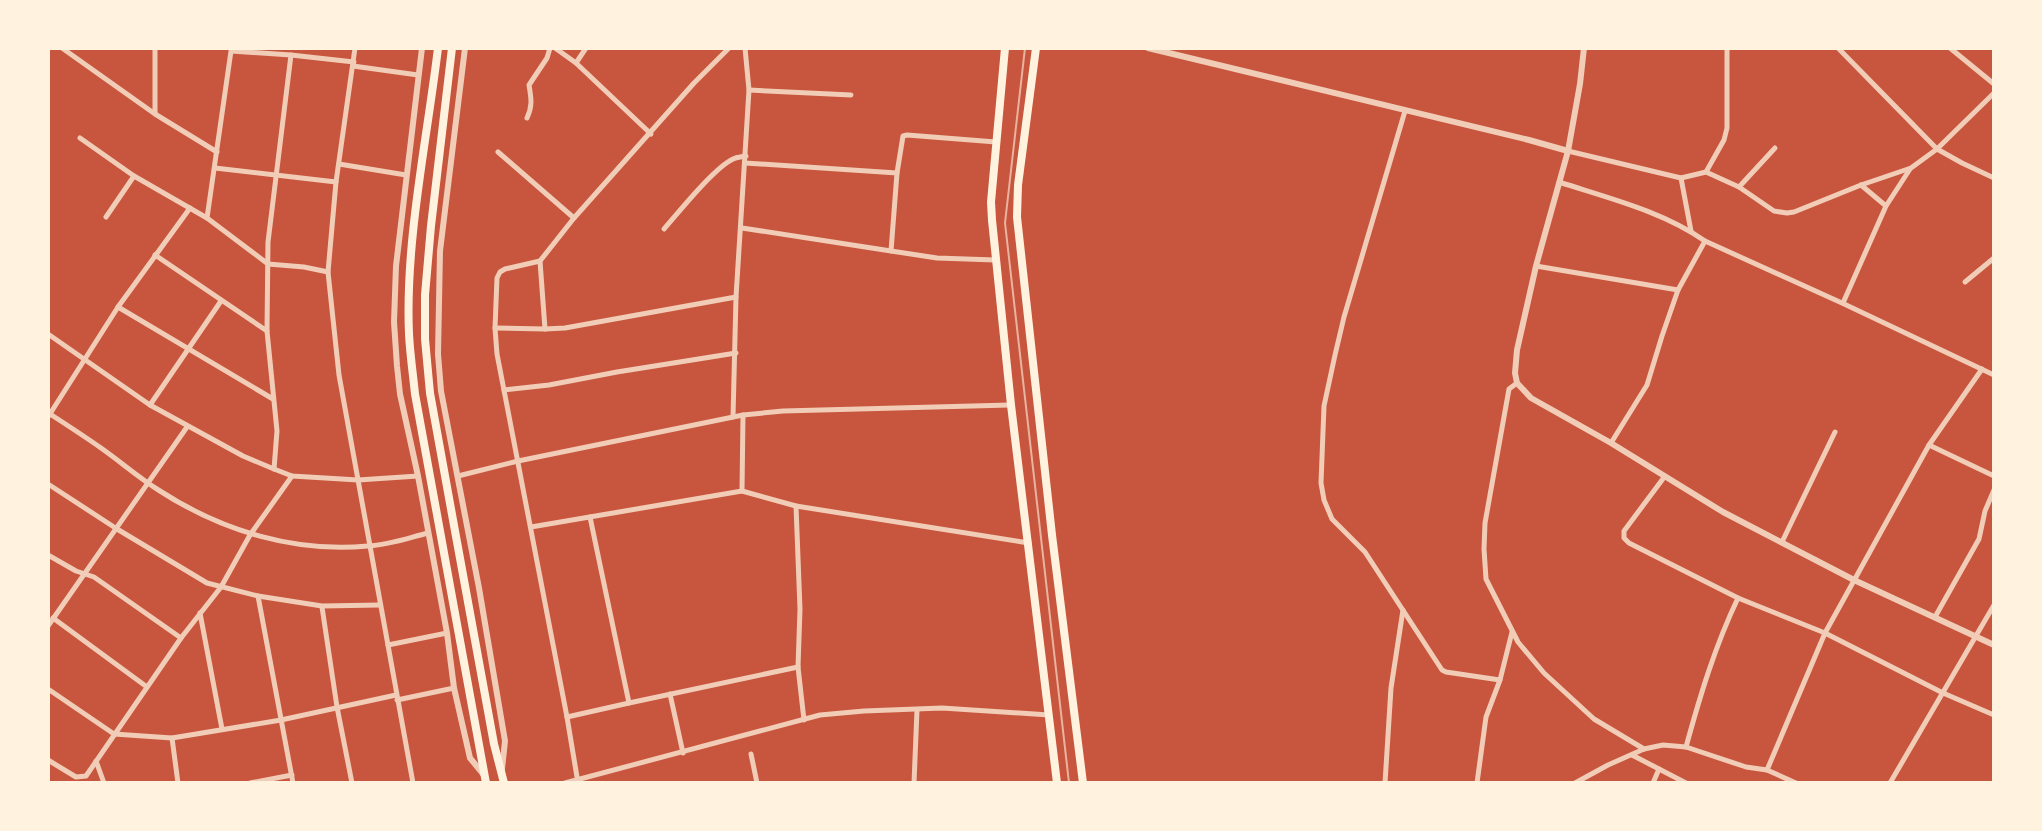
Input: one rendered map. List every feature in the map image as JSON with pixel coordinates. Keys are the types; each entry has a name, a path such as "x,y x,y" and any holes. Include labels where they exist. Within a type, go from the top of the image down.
{"main road":[{"path":"438,48 415,225 409,332 415,394 485,779"},
{"path":"452,48 431,226 425,339 430,393 441,455 494,744 504,783"},
{"path":"1005,48 991,202 995,260 1057,783"},
{"path":"1036,48 1018,185 1017,217 1083,783"}],"street":[{"path":"62,48 155,114 217,152"},
{"path":"155,48 155,114"},
{"path":"355,48 336,182 328,272 339,375 413,783"},
{"path":"422,48 396,266 394,322 400,394 447,633 454,688 470,758 485,779"},
{"path":"465,48 441,239 439,378 505,741 501,773"},
{"path":"527,118 532,97 529,85 553,48 576,63 651,134"},
{"path":"576,63 586,48"},
{"path":"578,782 497,354 497,278 505,269 540,261 574,218 729,48"},
{"path":"733,417 736,297 749,90 745,48"},
{"path":"1148,48 1681,178 1706,172 1739,187 1774,211 1787,213 1911,168 1937,149 1994,93"},
{"path":"1584,48 1568,151 1536,266 1515,363 1517,383 1531,398 1723,512 1854,580 1994,645"},
{"path":"1706,172 1724,140 1727,128 1727,48"},
{"path":"1838,48 1937,149 1994,178"},
{"path":"1950,48 1994,84"},
{"path":"207,218 232,50 291,55 418,75"},
{"path":"274,469 277,431 267,331 268,242 291,55"},
{"path":"749,90 851,95"},
{"path":"1405,111 1335,355 1324,406 1321,483 1332,519 1365,552 1442,670 1500,680"},
{"path":"891,251 903,136 996,142"},
{"path":"80,138 134,176 207,218 268,264 328,272"},
{"path":"1739,187 1775,148"},
{"path":"498,152 574,218"},
{"path":"664,229 696,193 733,159 897,173"},
{"path":"339,164 406,175"},
{"path":"215,168 336,182"},
{"path":"1842,303 1886,206 1911,168"},
{"path":"106,217 134,176"},
{"path":"1681,178 1691,231"},
{"path":"1559,182 1660,216 1705,241 1993,372"},
{"path":"1861,185 1886,206"},
{"path":"190,208 118,307 49,415 160,491 201,514 250,535 300,546 328,548 370,546 428,533"},
{"path":"742,228 937,258 995,260"},
{"path":"1611,443 1647,385 1678,290 1705,241"},
{"path":"155,255 267,331"},
{"path":"1965,282 1994,258"},
{"path":"540,261 545,329"},
{"path":"1536,266 1678,290"},
{"path":"495,328 565,328 736,297"},
{"path":"150,405 221,301"},
{"path":"118,307 274,400"},
{"path":"48,334 150,405 243,456 292,476 358,480 418,476"},
{"path":"504,390 736,353"},
{"path":"1767,770 1825,633 1929,445 1982,369"},
{"path":"1517,383 1509,389 1485,523 1486,579 1518,642 1535,663 1594,719 1644,749"},
{"path":"458,476 743,415 783,411 1011,405"},
{"path":"742,491 743,415"},
{"path":"48,626 187,426"},
{"path":"1782,542 1835,432"},
{"path":"1929,445 1994,476"},
{"path":"48,760 76,777 86,776 181,638 221,587 250,535 292,476"},
{"path":"1665,476 1624,531 1624,538 1629,543 1738,598 1825,633 1943,693 1994,715"},
{"path":"48,484 207,583 258,596 322,606 380,605"},
{"path":"1935,617 1979,539 1985,511 1994,490"},
{"path":"531,527 742,491 796,506 1029,543"},
{"path":"796,506 800,609 798,667 804,720"},
{"path":"590,517 629,703"},
{"path":"48,555 94,577 181,638"},
{"path":"258,596 293,783"},
{"path":"1686,747 1721,633 1738,598"},
{"path":"1890,783 1994,605"},
{"path":"322,606 352,783"},
{"path":"1385,783 1391,688 1403,610"},
{"path":"200,613 222,729"},
{"path":"53,618 147,687"},
{"path":"1477,783 1486,717 1500,680 1512,631"},
{"path":"388,645 447,633"},
{"path":"567,717 798,667"},
{"path":"48,689 114,734 172,738 454,688"},
{"path":"670,694 683,753"},
{"path":"565,783 820,715 942,708 1050,715"},
{"path":"914,783 917,710"},
{"path":"172,738 178,783"},
{"path":"1575,783 1644,749 1663,745 1686,747 1746,767 1767,770 1796,783"},
{"path":"751,754 757,783"},
{"path":"1632,755 1686,783"},
{"path":"96,760 104,783"},
{"path":"1653,783 1659,769"},
{"path":"250,783 292,775"}],"tram line":[{"path":"1025,48 1005,223 1069,783"}]}
